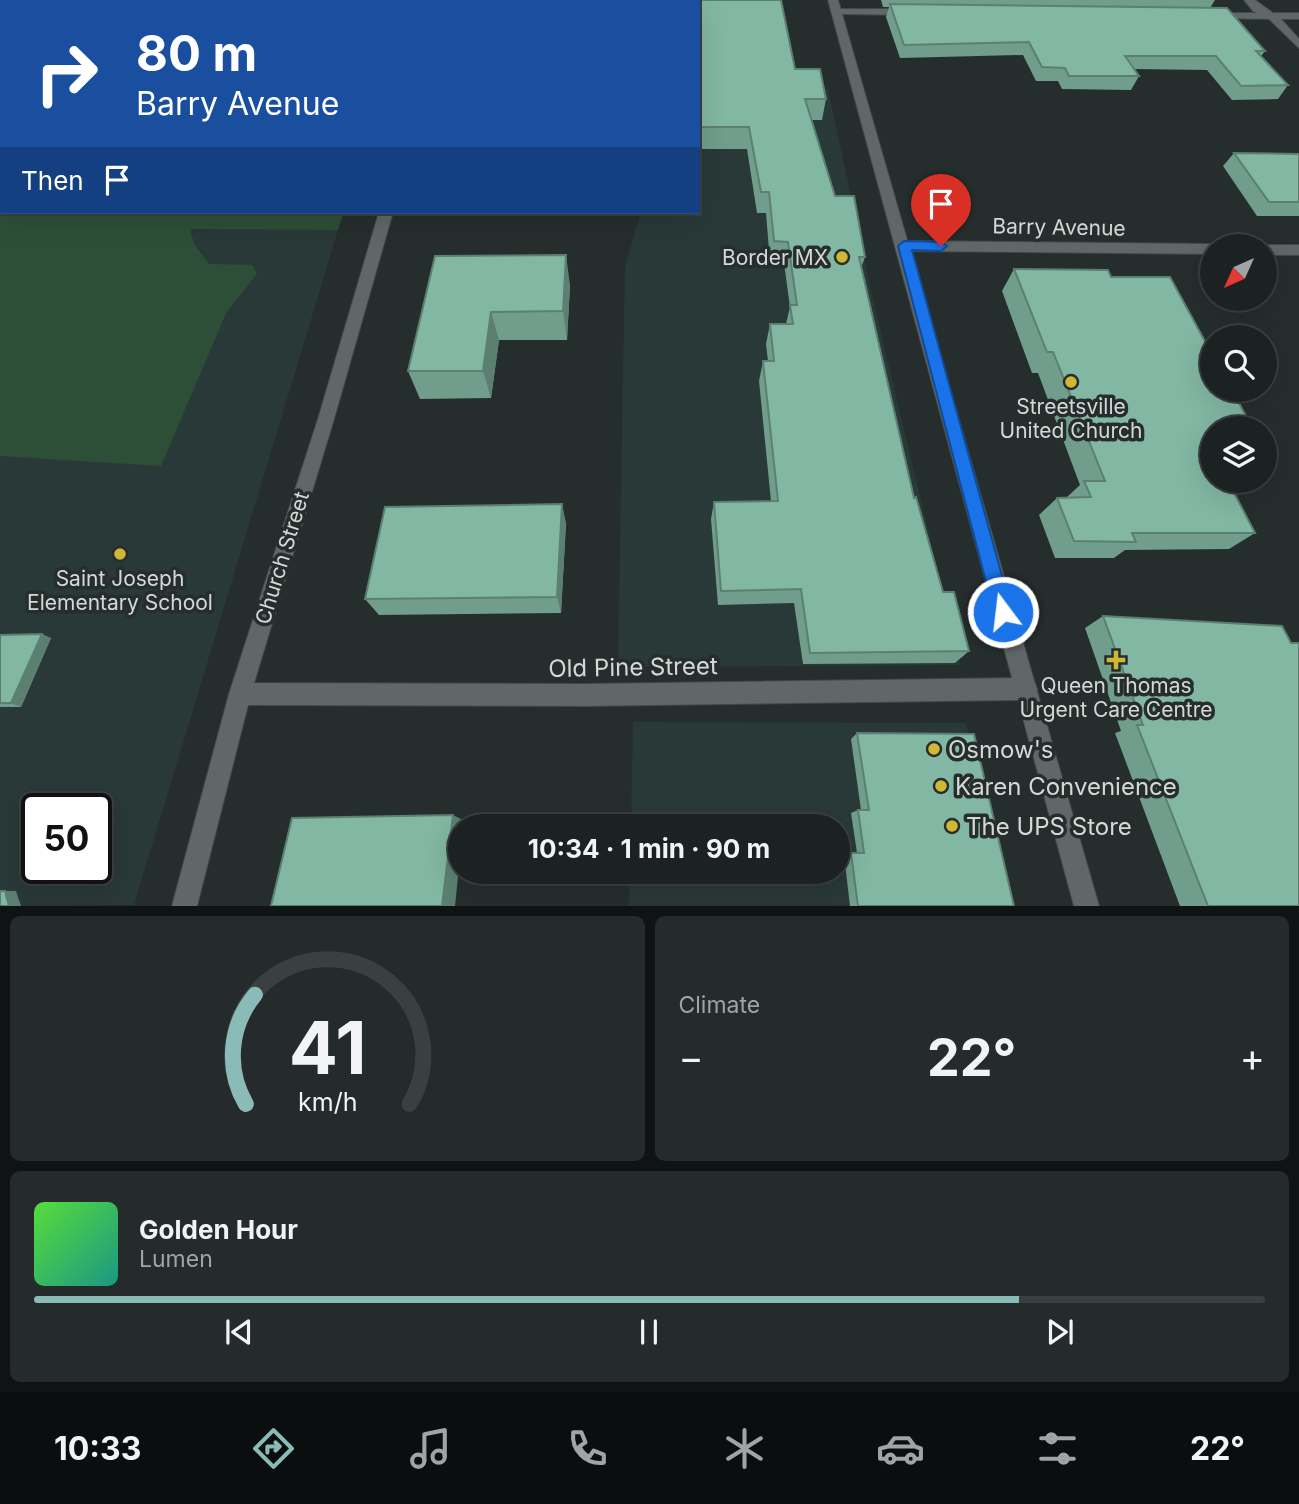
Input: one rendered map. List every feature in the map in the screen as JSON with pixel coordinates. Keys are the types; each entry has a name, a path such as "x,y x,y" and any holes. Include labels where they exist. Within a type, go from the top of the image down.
{"street":[{"path":"1249,0 1257,9 1272,16 1299,45"},
{"path":"926,12 835,6 1087,905"},
{"path":"1204,15 1299,16"},
{"name":"Church Street","path":"184,905 240,694 326,419 385,214"},
{"name":"Barry Avenue","path":"904,246 1200,249"},
{"path":"1278,250 1299,250"},
{"name":"Old Pine Street","path":"240,694 586,695 1026,689"}],"shaded area":[{"path":"828,89 873,299 960,665 618,667 625,266 640,214 700,214 700,90"},
{"name":"Saint Joseph Elementary School","path":"90,227 338,230 134,905 0,906 0,300"},
{"path":"633,722 966,723 1007,905 629,906 630,884 850,884 850,814 631,814"}],"green space":[{"path":"0,214 343,214 338,230 190,229 194,244 209,264 252,265 257,274 226,313 161,466 0,456"}],"building":[{"path":"700,0 781,0 795,69 820,69 826,99 805,99 835,196 854,196 865,257 859,257 914,498 916,497 943,592 954,592 969,651 810,653 801,589 721,591 714,502 778,501 763,361 774,361 770,324 793,324 790,305 797,305 788,242 774,241 769,192 761,192 749,127 700,127"},
{"path":"890,4 1227,8 1265,51 1256,51 1288,85 1241,86 1216,56 1125,56 1139,76 1069,76 1065,68 1042,67 1029,42 904,45"},
{"path":"1234,153 1299,154 1299,202 1269,202"},
{"path":"566,255 563,311 491,312 483,371 408,371 435,256"},
{"path":"1014,269 1108,270 1111,277 1170,277 1200,332 1200,402 1238,402 1246,416 1200,416 1200,493 1234,493 1255,533 1132,533 1136,542 1074,541 1057,498 1091,497 1084,481 1105,481 1053,352 1047,352"},
{"path":"562,504 557,597 365,599 385,507"},
{"path":"1103,616 1282,626 1291,643 1299,643 1299,906 1208,906 1137,725 1143,725"},
{"path":"42,634 11,703 0,703 0,635"},
{"path":"857,733 974,734 1014,906 858,906 851,853 864,853 858,810 869,810"},
{"path":"448,815 448,856 442,906 271,906 292,818"},
{"path":"0,891 5,891 9,906 0,906"}],"place":[{"name":"Border MX","path":"842,257"},
{"name":"Streetsville United Church","path":"1071,382"},
{"name":"Saint Joseph Elementary School","path":"120,554"},
{"name":"Queen Thomas Urgent Care Centre","path":"1116,660"},
{"name":"Osmow's","path":"934,749"},
{"name":"Karen Convenience","path":"941,786"},
{"name":"The UPS Store","path":"952,826"}],"route":[{"path":"941,246 904,246 1003,612"}]}
